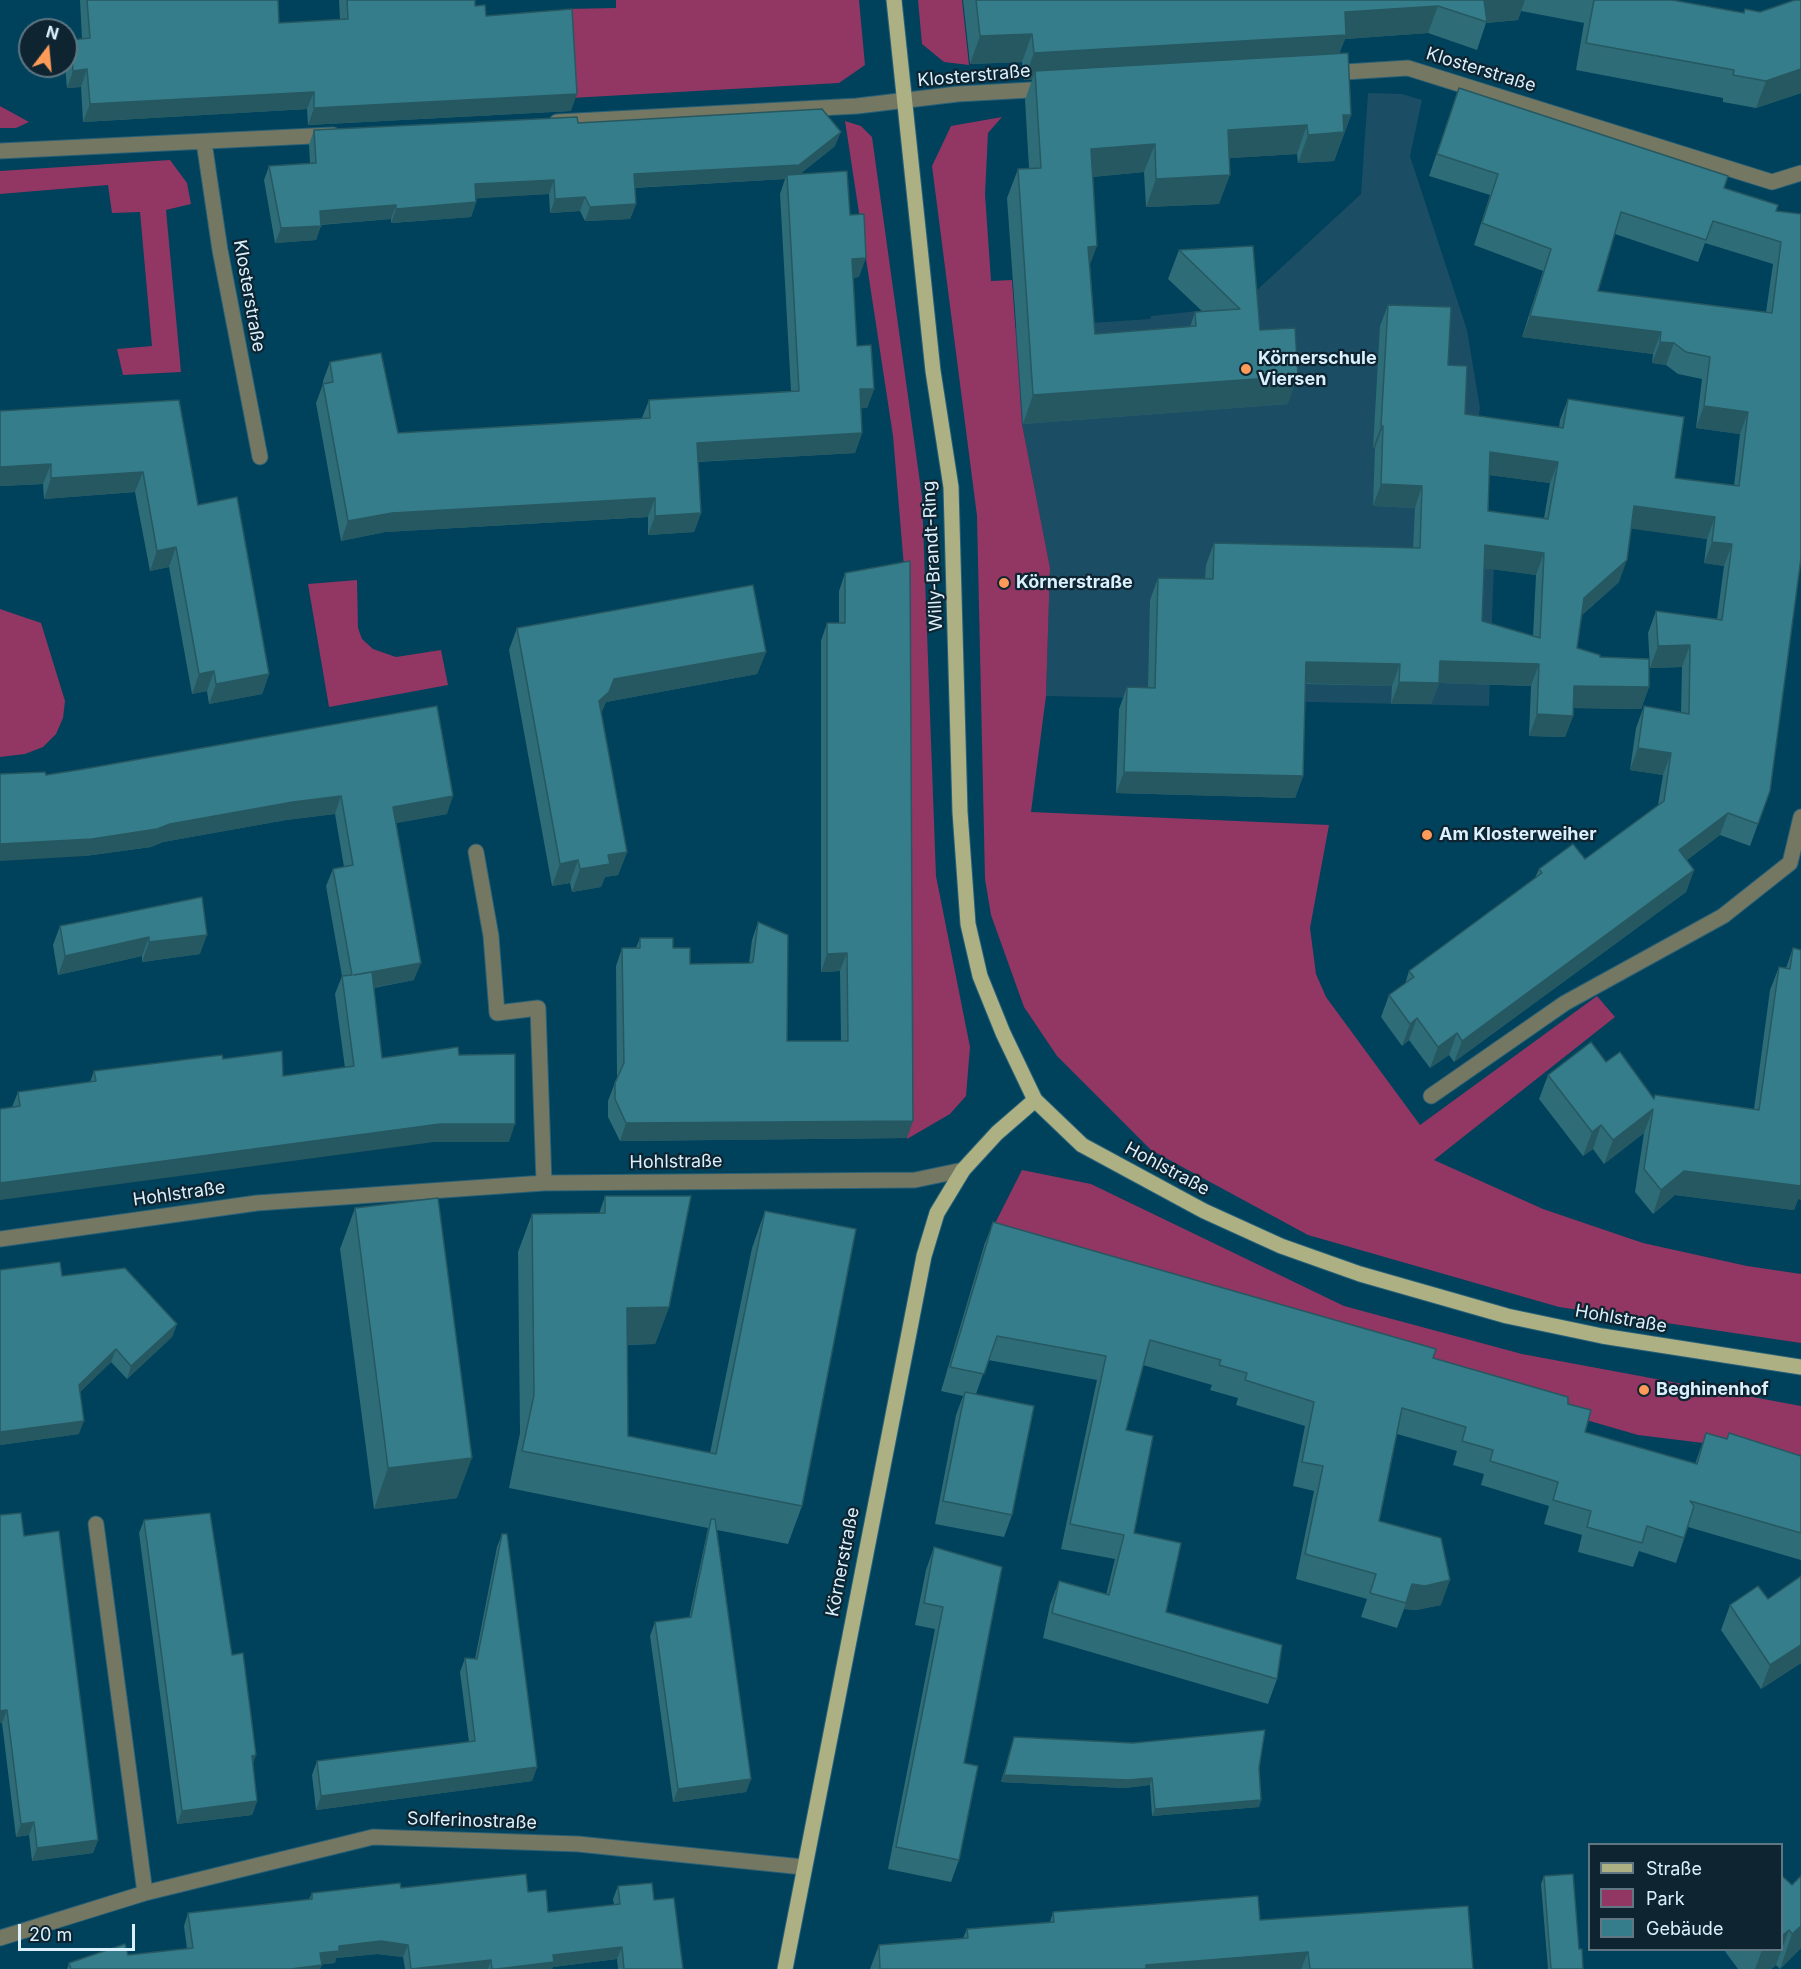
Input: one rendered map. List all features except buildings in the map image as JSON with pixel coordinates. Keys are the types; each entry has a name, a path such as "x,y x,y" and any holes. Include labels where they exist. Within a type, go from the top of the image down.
{"main road":[{"name":"Willy-Brandt-Ring","path":"894,0 933,371 951,488 960,812 968,924 980,976 1003,1033 1035,1100"},
{"path":"963,1170 997,1132 1035,1100"},
{"name":"Hohlstraße","path":"1035,1100 1082,1145 1204,1212 1281,1246 1360,1275 1507,1316 1602,1336 1801,1368"},
{"name":"Körnerstraße","path":"784,1969 924,1256 937,1213 963,1170"}],"street":[{"name":"Klosterstraße","path":"1314,74 1408,68 1772,182 1801,173"},
{"name":"Klosterstraße","path":"536,123 857,106 958,94 1065,88"},
{"path":"0,151 346,134"},
{"name":"Klosterstraße","path":"204,142 220,250 260,457"},
{"path":"1431,1096 1565,1003 1723,916 1790,863 1801,817"},
{"path":"476,852 490,936 497,1013 538,1008 544,1183"},
{"name":"Hohlstraße","path":"0,1239 257,1203 544,1183 915,1180 963,1170"},
{"path":"96,1524 145,1893"},
{"name":"Solferinostraße","path":"0,1938 145,1893 373,1837 578,1844 803,1867"}],"shaded area":[{"name":"Körnerschule Viersen","path":"1368,93 1402,94 1422,100 1410,156 1467,330 1480,408 1461,529 1495,534 1489,706 1046,696 1050,568 1022,424 1015,328 1150,319 1151,316 1244,306 1244,302 1361,194"}],"green space":[{"path":"616,0 859,0 865,65 839,83 571,98 565,9 616,8"},
{"path":"918,0 962,0 969,65 944,62 922,44"},
{"path":"0,106 29,122 16,128 0,128"},
{"path":"1002,117 988,133 985,194 991,281 1012,280 1022,424 1050,568 1046,696 1031,812 1329,825 1310,928 1316,974 1326,997 1420,1125 1597,996 1615,1017 1434,1160 1543,1209 1643,1243 1747,1266 1801,1274 1801,1343 1559,1307 1308,1235 1151,1150 1057,1056 1024,1007 991,915 985,879 977,516 932,166 951,126"},
{"path":"845,121 861,126 872,137 922,497 936,876 970,1047 966,1096 950,1114 907,1139 904,567 893,436"},
{"path":"170,160 187,183 191,204 166,210 181,372 123,375 117,349 152,346 140,212 112,213 108,185 0,194 0,171"},
{"path":"357,580 358,628 362,639 373,649 396,657 441,650 448,685 329,707 308,584"},
{"path":"0,609 41,623 65,701 63,718 56,734 43,747 25,754 0,757"},
{"path":"1022,1170 1091,1184 1344,1306 1522,1354 1801,1406 1801,1455 1638,1435 984,1245"}],"place":[{"name":"Körnerschule Viersen","path":"1246,369"},
{"name":"Körnerstraße","path":"1004,583"},
{"name":"Am Klosterweiher","path":"1427,835"},
{"name":"Beghinenhof","path":"1644,1390"}]}
